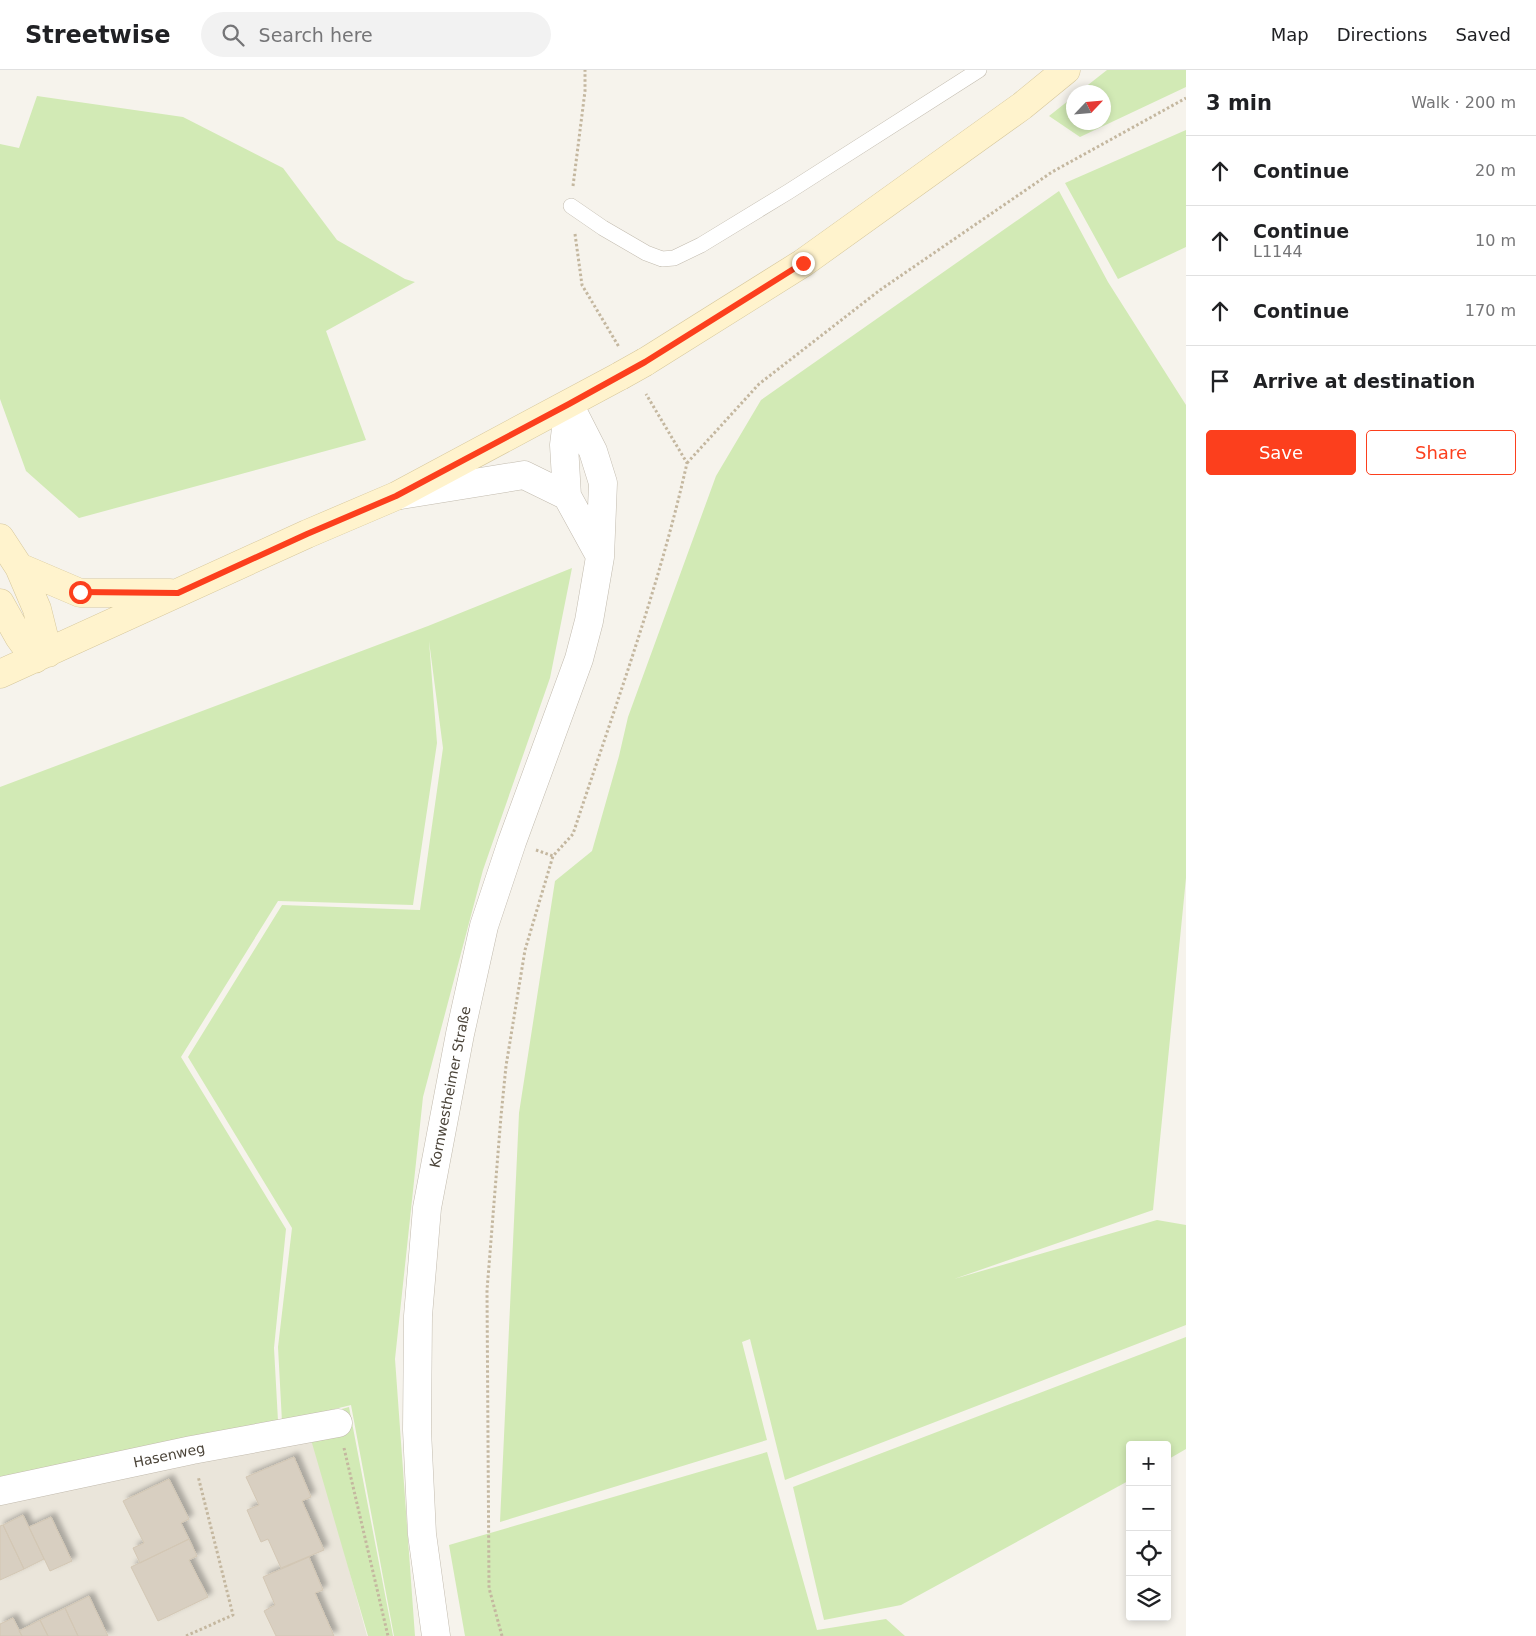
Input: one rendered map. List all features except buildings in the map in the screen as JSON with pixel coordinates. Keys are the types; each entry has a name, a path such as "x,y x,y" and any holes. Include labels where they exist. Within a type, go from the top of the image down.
{"main road":[{"path":"0,674 307,534 396,496 645,362 803,263 1022,106 1066,70"},
{"path":"0,538 19,567 37,609 41,656"},
{"path":"19,567 80,592 178,593"},
{"path":"0,603 19,637 41,656"}],"street":[{"path":"569,404 564,445 567,496 600,557"},
{"name":"Kornwestheimer Straße","path":"436,1636 422,1534 417,1430 418,1316 427,1208 460,1034 484,926 512,842 580,659 600,557 603,483 593,451 569,404"},
{"path":"396,496 524,475 567,496"},
{"name":"Hasenweg","path":"0,1491 192,1450 338,1423"}],"lane":[{"path":"571,206 610,233 646,253 662,259 674,258 701,245 979,70"}],"path":[{"path":"687,463 759,384 880,290 1052,172 1186,98"},
{"path":"502,1636 489,1588 487,1290 506,1066 525,950 553,856"},
{"path":"338,1423 388,1636"},
{"path":"186,1636 233,1615 192,1450"}],"shaded area":[{"path":"313,1437 367,1636 0,1636 0,1500"}],"green space":[{"path":"1107,70 1186,70 1186,87 1111,122 1111,85 1088,85"},
{"path":"37,96 183,117 283,168 337,240 405,279 415,282 326,331 366,440 79,518 26,471 0,399 0,144 19,148"},
{"path":"1066,103 1066,128 1049,116"},
{"path":"1070,130 1095,130 1080,137"},
{"path":"1186,130 1186,247 1118,279 1065,183"},
{"path":"1059,191 1108,282 1186,405 1186,878 1153,1210 954,1279 1157,1220 1186,1225 1186,1325 785,1480 750,1339 742,1342 767,1440 500,1522 519,1113 555,881 592,851 628,717 716,476 761,400"},
{"path":"572,568 550,678 483,870 423,1097 395,1359 415,1636 394,1636 351,1405 282,1422 278,1347 292,1228 188,1057 282,905 420,910 443,748 429,641 437,743 413,905 278,901 181,1057 286,1229 274,1348 278,1421 0,1478 0,787 428,626"},
{"path":"1186,1337 1186,1449 1171,1458 1171,1441 1126,1441 1126,1482 901,1605 824,1620 793,1487"},
{"path":"349,1407 393,1636 368,1636 305,1419"},
{"path":"767,1452 817,1630 886,1619 905,1636 465,1636 449,1545"}],"route":[{"path":"80,592 178,593 396,496 645,362 803,263"}]}
